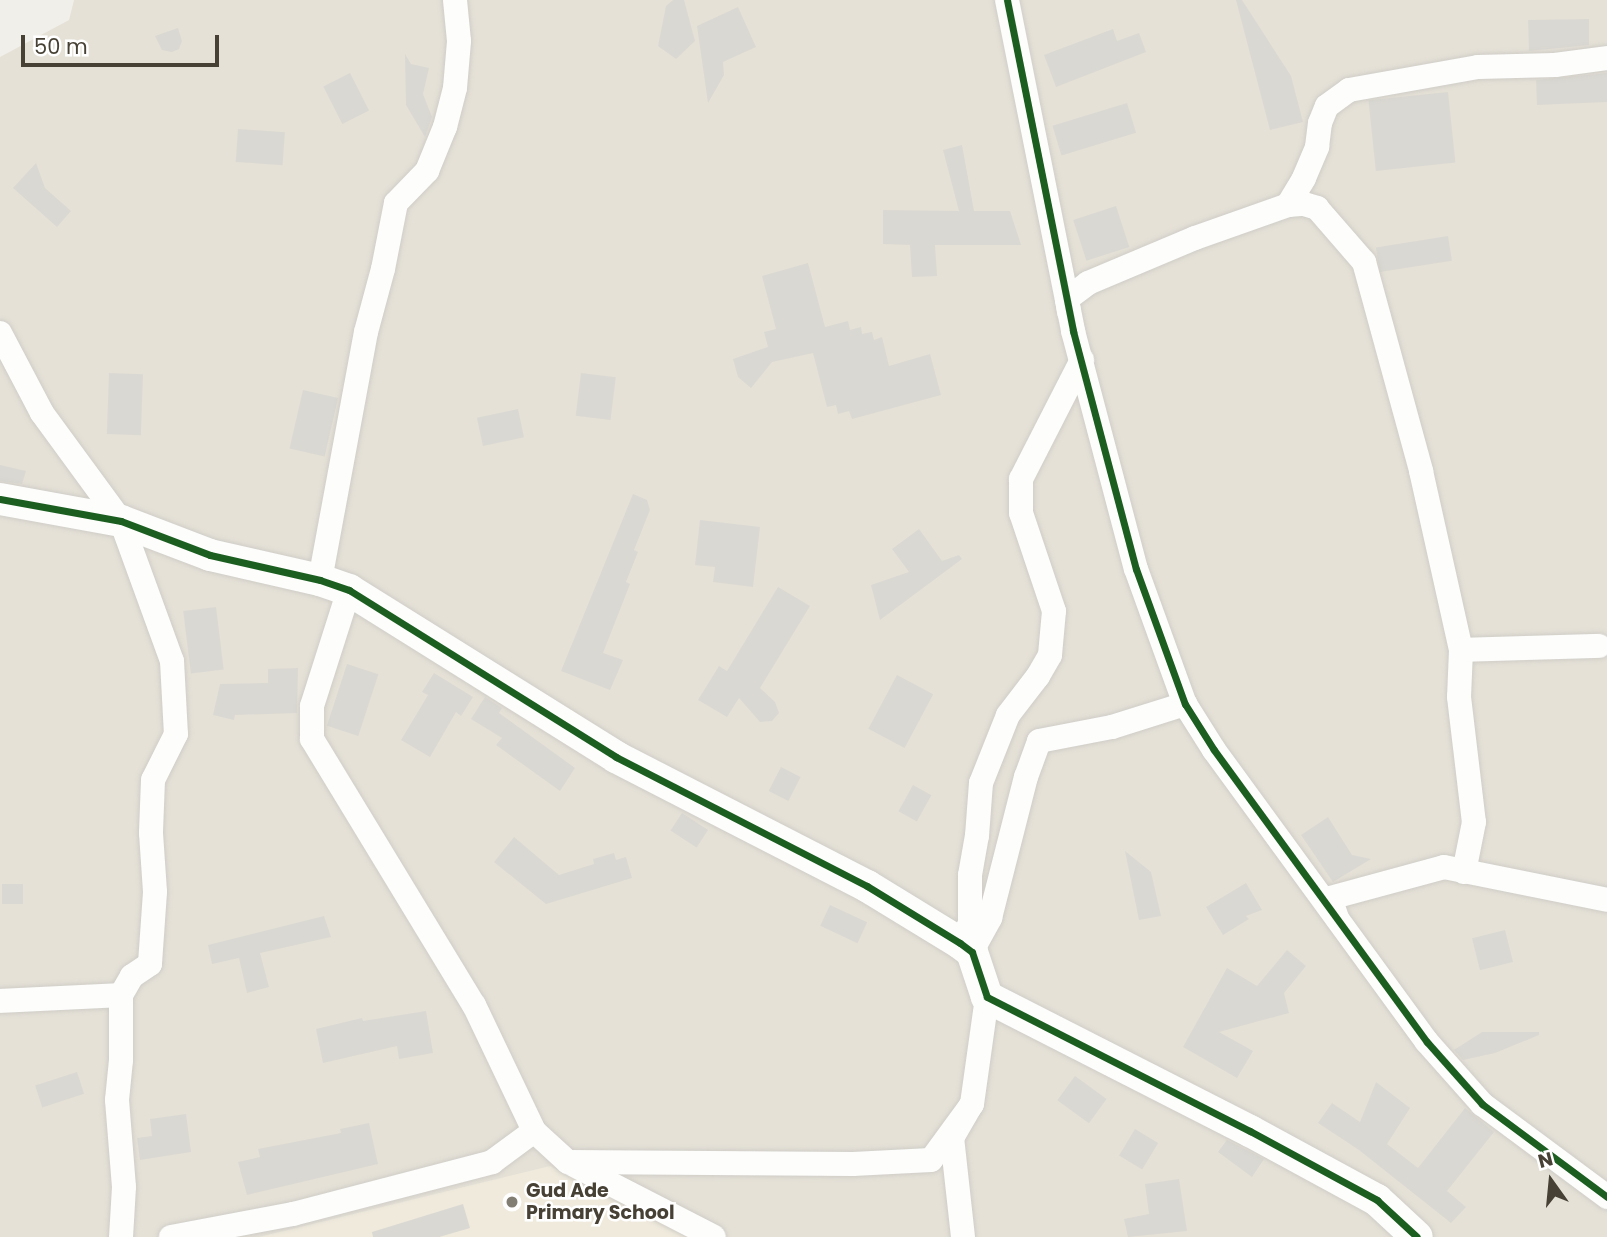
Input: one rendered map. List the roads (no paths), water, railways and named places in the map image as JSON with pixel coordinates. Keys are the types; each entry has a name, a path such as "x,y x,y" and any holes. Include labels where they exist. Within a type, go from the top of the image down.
{"street":[{"path":"320,580 366,332 383,269 396,203 427,171 445,127 456,88 459,41 455,0"},
{"path":"1007,0 1073,331 1136,569 1185,704 1214,750 1427,1042 1482,1104 1607,1197"},
{"path":"1288,205 1304,178 1317,147 1320,123 1327,106 1349,90 1478,67 1555,65 1607,58"},
{"path":"1073,331 1067,299 1088,283 1195,237 1288,205 1304,204 1317,208 1364,262 1422,471 1461,650 1459,697 1474,822 1464,872"},
{"path":"0,334 42,413 121,521 172,662 176,734 153,780 151,832 155,892 150,964 132,976 121,995 121,1060 117,1100 124,1187 121,1237"},
{"path":"963,1237 952,1138 972,1104 987,997 966,947 970,923 970,874 977,836 981,783 1008,715 1038,677 1050,654 1054,611 1021,513 1021,479 1082,360"},
{"path":"0,499 121,521 210,555 320,580 349,590 616,757 867,886 966,947"},
{"path":"349,590 312,706 312,740 474,1005 534,1131 568,1162 713,1237"},
{"path":"1461,650 1599,646"},
{"path":"966,947 989,918 1026,776 1039,741 1112,727 1185,704"},
{"path":"1338,922 1331,898 1444,867 1607,900"},
{"path":"0,1001 121,995"},
{"path":"987,997 1250,1131 1377,1200 1418,1237"},
{"path":"568,1162 853,1164 931,1160 972,1104"},
{"path":"171,1237 293,1214 492,1161 534,1131"}],"place":[{"name":"Gud Ade Primary School","path":"512,1202"}]}
